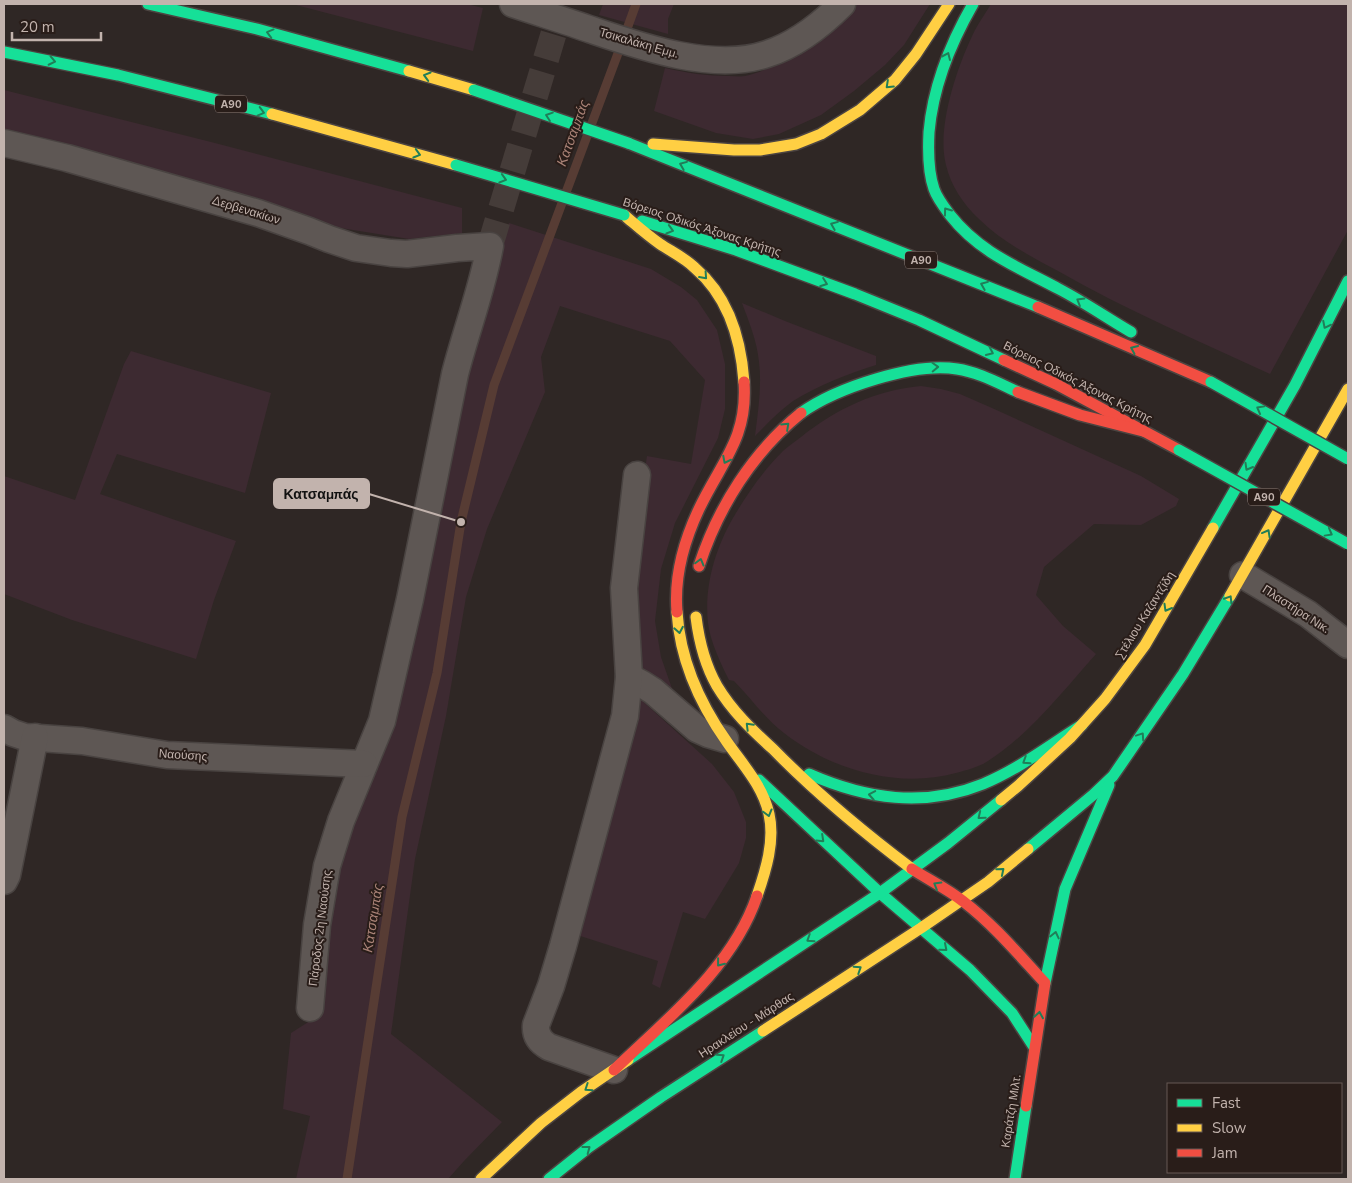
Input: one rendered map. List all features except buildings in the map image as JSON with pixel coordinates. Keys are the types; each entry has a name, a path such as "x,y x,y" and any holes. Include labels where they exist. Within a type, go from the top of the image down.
{"main road":[{"name":"Α90","path":"148,4 257,29 379,62 474,90 628,143 1036,306 1211,382 1348,458"},
{"path":"628,143 758,150 807,140 830,130 868,104 892,83 904,70 932,31 948,4"},
{"path":"973,4 937,82 928,136 930,176 935,192 946,210 957,224 992,254 1066,293 1211,382"},
{"name":"Βόρειος Οδικός Άξονας Κρήτης","path":"4,52 136,80 304,123 456,165 736,250 920,320 1056,384 1348,544"},
{"path":"614,1070 655,1032 711,974 734,944 750,915 765,873 771,847 772,832 765,802 757,785 725,739 699,695 685,660 677,621 679,567 696,517 736,442 742,422 744,381 740,348 729,313 721,298 704,276 624,215"},
{"name":"Στέλιου Καζαντζίδη","path":"880,893 948,843 1018,786 1082,725 1105,699 1145,645 1296,385 1348,281"},
{"path":"697,573 705,546 725,506 751,466 771,441 793,419 809,408 873,380 921,368 956,368 978,375 1060,409 1143,432"},
{"path":"962,900 988,882 1093,795 1112,776 1132,750 1183,674 1243,575 1348,389"},
{"path":"696,606 696,618 703,654 718,687 738,715 784,761 872,839 912,869 962,900 981,916 1045,983"},
{"path":"784,761 812,776 850,790 893,798 929,799 948,796 985,784 1014,769 1082,725"},
{"path":"747,769 880,893 970,970 1012,1013 1034,1047"},
{"name":"Καράτζη Μιλτ.","path":"1015,1179 1045,983 1066,889 1112,776"},
{"path":"481,1179 557,1109 880,893"},
{"name":"Ηρακλείου - Μάρθας","path":"549,1179 589,1147 660,1097 962,900"}],"street":[{"name":"Τσικαλάκη Εμμ.","path":"513,4 664,53 694,58 733,60 766,55 781,48 811,30 842,4"},
{"name":"Δερβενακίων","path":"4,143 68,158 258,213 310,231 329,240 356,248 406,254 490,246"},
{"name":"Πάροδος 2η Ναούσης","path":"310,1008 317,925 327,866 341,821 377,735 384,713 410,600 454,374 480,292 490,246"},
{"path":"614,1070 549,1047 543,1044 535,1031 563,946 625,716 629,677 624,588 637,475"},
{"name":"Πλαστήρα Νικ.","path":"1243,575 1308,614 1348,645"},
{"path":"629,677 652,691 697,729 725,739"},
{"name":"Ναούσης","path":"4,728 25,737 82,742 167,755 364,764"},
{"path":"4,881 7,875 35,737"}],"shaded area":[{"path":"292,4 467,4 483,8 473,51"},
{"path":"603,4 674,4 668,19 668,34 599,15"},
{"path":"855,4 930,4 904,45 885,65 821,115 779,134 753,139 716,133 654,111 665,68 721,76 743,76 759,72 774,66 804,48 833,26"},
{"path":"991,4 1348,4 1348,230 1270,374 1136,312 1037,260 1016,248 988,227 963,201 954,187 946,165 944,133 946,115 950,96 968,44"},
{"path":"4,90 462,208 462,233 409,239 316,224 4,136"},
{"path":"509,223 651,269 681,287 697,300 717,330 725,364 725,409 718,438 675,523 661,569 655,621 661,657 676,700 641,672 634,542 647,456 691,464 705,380 670,341 560,306 541,357 545,392 487,529 466,597 446,716 415,859 391,1034 502,1122 448,1179 296,1179 310,1116 283,1109 291,1033 313,1019 325,908 466,360"},
{"path":"742,303 876,356 876,365 833,380 793,401 755,436 760,371 755,339"},
{"path":"131,351 271,393 245,493 117,454 100,494 236,541 214,600 196,659 72,620 4,594 4,476 75,500 124,364"},
{"path":"921,386 960,394 992,408 1141,476 1179,499 1176,506 1141,525 1094,524 1044,567 1036,595 1063,626 1096,654 1059,697 1003,751 977,767 934,777 911,779 866,773 844,766 803,746 784,733 764,715 734,681 729,680 719,660 711,637 707,609 709,582 721,542 738,509 762,475 787,447 828,418 857,402 904,388"},
{"path":"638,697 712,764 734,792 746,822 746,838 739,863 705,919 683,912 660,988 652,984 658,961 571,933 605,842"}],"waterway":[{"name":"Κατσαμπάς","path":"347,1179 402,817 437,673 461,522 494,385 636,4"}],"tunnel":[{"path":"490,246 558,19"}],"traffic: fast":[{"path":"148,4 257,29 409,71"},
{"path":"973,4 950,50 934,98 929,132 929,161 932,182 937,196 950,215 974,240 1000,258 1077,299 1131,332"},
{"path":"4,52 118,75 272,114"},
{"path":"474,90 628,143"},
{"path":"628,143 1038,307"},
{"path":"456,165 624,215"},
{"path":"642,221 736,250 855,294 919,320 1004,360"},
{"path":"1213,528 1295,385 1348,281"},
{"path":"801,413 854,386 919,369 965,370 1018,392"},
{"path":"1211,382 1348,459"},
{"path":"1179,450 1348,544"},
{"path":"1028,849 1113,776 1183,674 1230,596"},
{"path":"809,774 830,783 874,794 917,798 939,796 961,791 996,778 1022,764 1082,725"},
{"path":"759,780 880,893"},
{"path":"1045,983 1065,889 1109,785"},
{"path":"628,1060 880,893 948,843 1001,800"},
{"path":"880,893 970,970 1012,1013 1034,1047"},
{"path":"549,1179 589,1147 661,1097 763,1031"},
{"path":"1015,1179 1026,1106"}],"traffic: slow":[{"path":"653,144 760,150 796,144 821,134 860,110 895,80 916,54 949,4"},
{"path":"409,71 474,90"},
{"path":"272,114 456,165"},
{"path":"624,215 655,241 691,264 717,292 725,306 736,335 744,382"},
{"path":"1230,596 1348,389"},
{"path":"1001,800 1070,738 1105,699 1145,645 1213,528"},
{"path":"677,612 682,647 700,697 717,727 752,776 762,794 769,814 771,824 770,845 757,896"},
{"path":"696,617 701,644 709,670 717,686 736,712 823,797 912,869"},
{"path":"763,1031 988,882 1028,849"},
{"path":"481,1179 541,1123 581,1092 628,1060"}],"traffic: jam":[{"path":"1038,307 1211,382"},
{"path":"1004,360 1056,384 1179,450"},
{"path":"677,612 676,599 681,559 699,509 737,435 742,419 744,382"},
{"path":"1018,392 1080,415 1143,431"},
{"path":"699,566 716,523 739,482 767,445 801,413"},
{"path":"912,869 952,893 986,920 1045,983 1026,1106"},
{"path":"614,1070 676,1011 715,969 732,946 746,922 757,896"}],"place":[{"name":"Κατσαμπάς","path":"461,522"}]}
